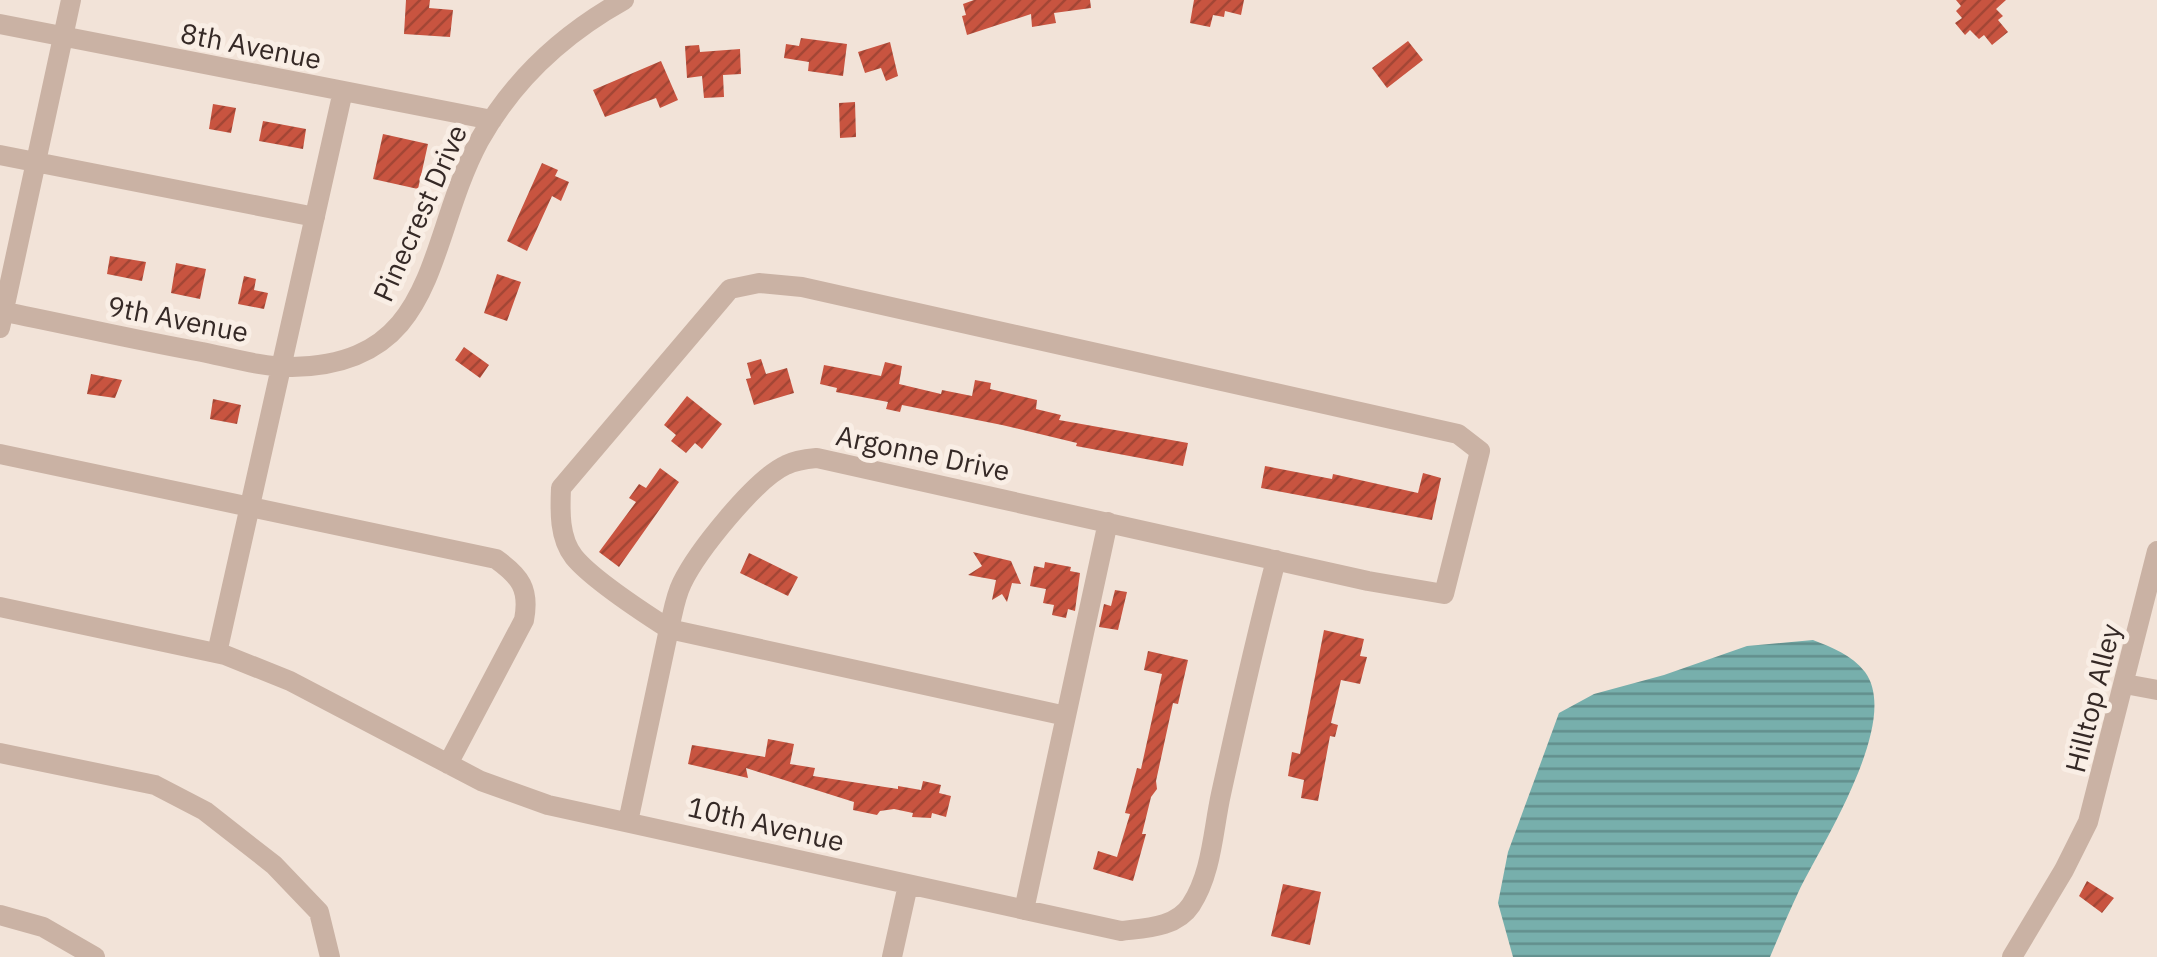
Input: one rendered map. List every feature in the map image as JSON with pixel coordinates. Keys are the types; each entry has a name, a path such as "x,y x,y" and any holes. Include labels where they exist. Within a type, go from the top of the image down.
{"street":[{"path":"1,317 71,0"},
{"name":"Pinecrest Drive","path":"346,358 391,336 414,305 462,176 515,86 564,38 624,0"},
{"name":"8th Avenue","path":"0,24 492,120"},
{"path":"217,653 344,91"},
{"path":"0,154 315,217"},
{"name":"Argonne Drive","path":"628,822 680,585 692,564 756,486 784,466 817,458 1444,594 1480,451 1458,434 802,287 759,283 730,289 561,488 559,518 573,556 632,605 669,629"},
{"name":"9th Avenue","path":"1,317 281,366 311,366 346,358"},
{"path":"0,454 496,559 520,576 527,602 524,620 448,764"},
{"path":"1024,910 1108,522"},
{"name":"Hilltop Alley","path":"2012,957 2088,822 2157,551"},
{"name":"10th Avenue","path":"0,607 217,653 290,682 481,781 548,806 1121,931 1165,924 1190,907 1206,868 1276,560"},
{"path":"669,629 1066,716"},
{"path":"2125,684 2157,690"},
{"path":"0,753 155,785 205,811 274,865 319,912 330,957"},
{"path":"892,957 908,885"},
{"path":"0,916 43,927 96,957"}],"water":[{"path":"1813,640 1848,656 1865,672 1874,694 1873,721 1854,784 1770,957 1513,957 1498,903 1508,852 1559,713 1594,694 1747,646"}],"building":[{"path":"406,0 430,0 429,8 453,10 450,37 404,34"},
{"path":"974,0 1090,0 1091,8 1054,13 1056,23 1032,27 1031,14 967,35 963,4"},
{"path":"1194,0 1244,0 1241,15 1225,11 1224,17 1213,15 1210,27 1190,23"},
{"path":"1956,0 2006,0 1996,9 2003,16 1998,20 2008,32 1992,45 1984,35 1979,39 1970,30 1965,35 1955,23 1962,18 1956,11 1961,6"},
{"path":"801,38 847,44 843,76 808,71 809,62 784,58 786,44 799,46"},
{"path":"1408,41 1423,60 1387,88 1372,68"},
{"path":"890,42 898,76 886,81 881,68 865,73 858,52"},
{"path":"699,45 700,52 740,49 741,74 723,75 724,97 704,98 702,76 687,78 685,46"},
{"path":"661,61 678,100 660,108 656,98 605,117 593,90"},
{"path":"855,102 856,137 840,138 839,103"},
{"path":"213,104 236,108 231,133 209,129"},
{"path":"263,121 306,129 303,149 259,141"},
{"path":"383,134 428,144 418,189 373,179"},
{"path":"542,163 558,170 555,176 569,182 561,201 552,196 527,251 507,241"},
{"path":"110,256 146,262 142,281 107,274"},
{"path":"176,263 206,269 200,299 171,293"},
{"path":"497,274 521,282 507,321 484,313"},
{"path":"244,276 256,279 254,290 268,293 264,309 238,304"},
{"path":"464,347 489,365 480,378 455,360"},
{"path":"761,359 766,374 787,368 794,393 754,405 746,379 751,378 747,363"},
{"path":"885,362 902,366 899,384 941,394 942,390 972,396 975,380 991,383 990,389 1037,400 1036,409 1061,415 1059,420 1188,443 1183,466 1076,446 1077,443 1002,425 902,405 900,412 886,409 888,402 836,392 837,388 820,384 824,365 881,376"},
{"path":"91,374 122,380 115,398 87,394"},
{"path":"687,396 722,424 702,449 695,443 686,453 671,441 676,435 664,425"},
{"path":"213,399 241,405 237,424 210,419"},
{"path":"1265,466 1332,479 1333,474 1418,493 1423,473 1441,478 1432,520 1261,488"},
{"path":"660,468 679,482 619,567 599,552 636,502 629,498 639,484 646,488"},
{"path":"973,552 1011,561 1021,584 1012,583 1007,602 1002,594 992,600 996,580 968,575 982,566"},
{"path":"749,553 798,577 788,596 740,573"},
{"path":"1045,562 1071,567 1070,571 1080,573 1075,611 1068,609 1066,618 1052,615 1054,605 1043,603 1046,589 1030,586 1034,566 1044,568"},
{"path":"1115,590 1127,592 1118,630 1099,627 1104,604 1111,606"},
{"path":"1324,630 1364,639 1360,656 1367,657 1360,684 1341,680 1331,723 1338,725 1335,737 1330,736 1318,801 1301,798 1304,780 1288,776 1292,752 1300,754"},
{"path":"1148,651 1188,660 1178,704 1173,703 1157,789 1151,797 1133,881 1093,869 1098,851 1117,857 1130,814 1125,813 1137,768 1141,769 1162,674 1144,670"},
{"path":"768,739 794,744 790,764 815,768 813,776 898,789 921,790 923,781 941,785 939,793 951,796 946,817 932,813 931,818 912,817 913,813 894,809 877,815 853,810 854,802 746,768 748,778 688,764 692,745 765,757"},
{"path":"2087,881 2114,898 2102,913 2079,896"},
{"path":"1283,884 1321,892 1310,945 1271,936"}]}
